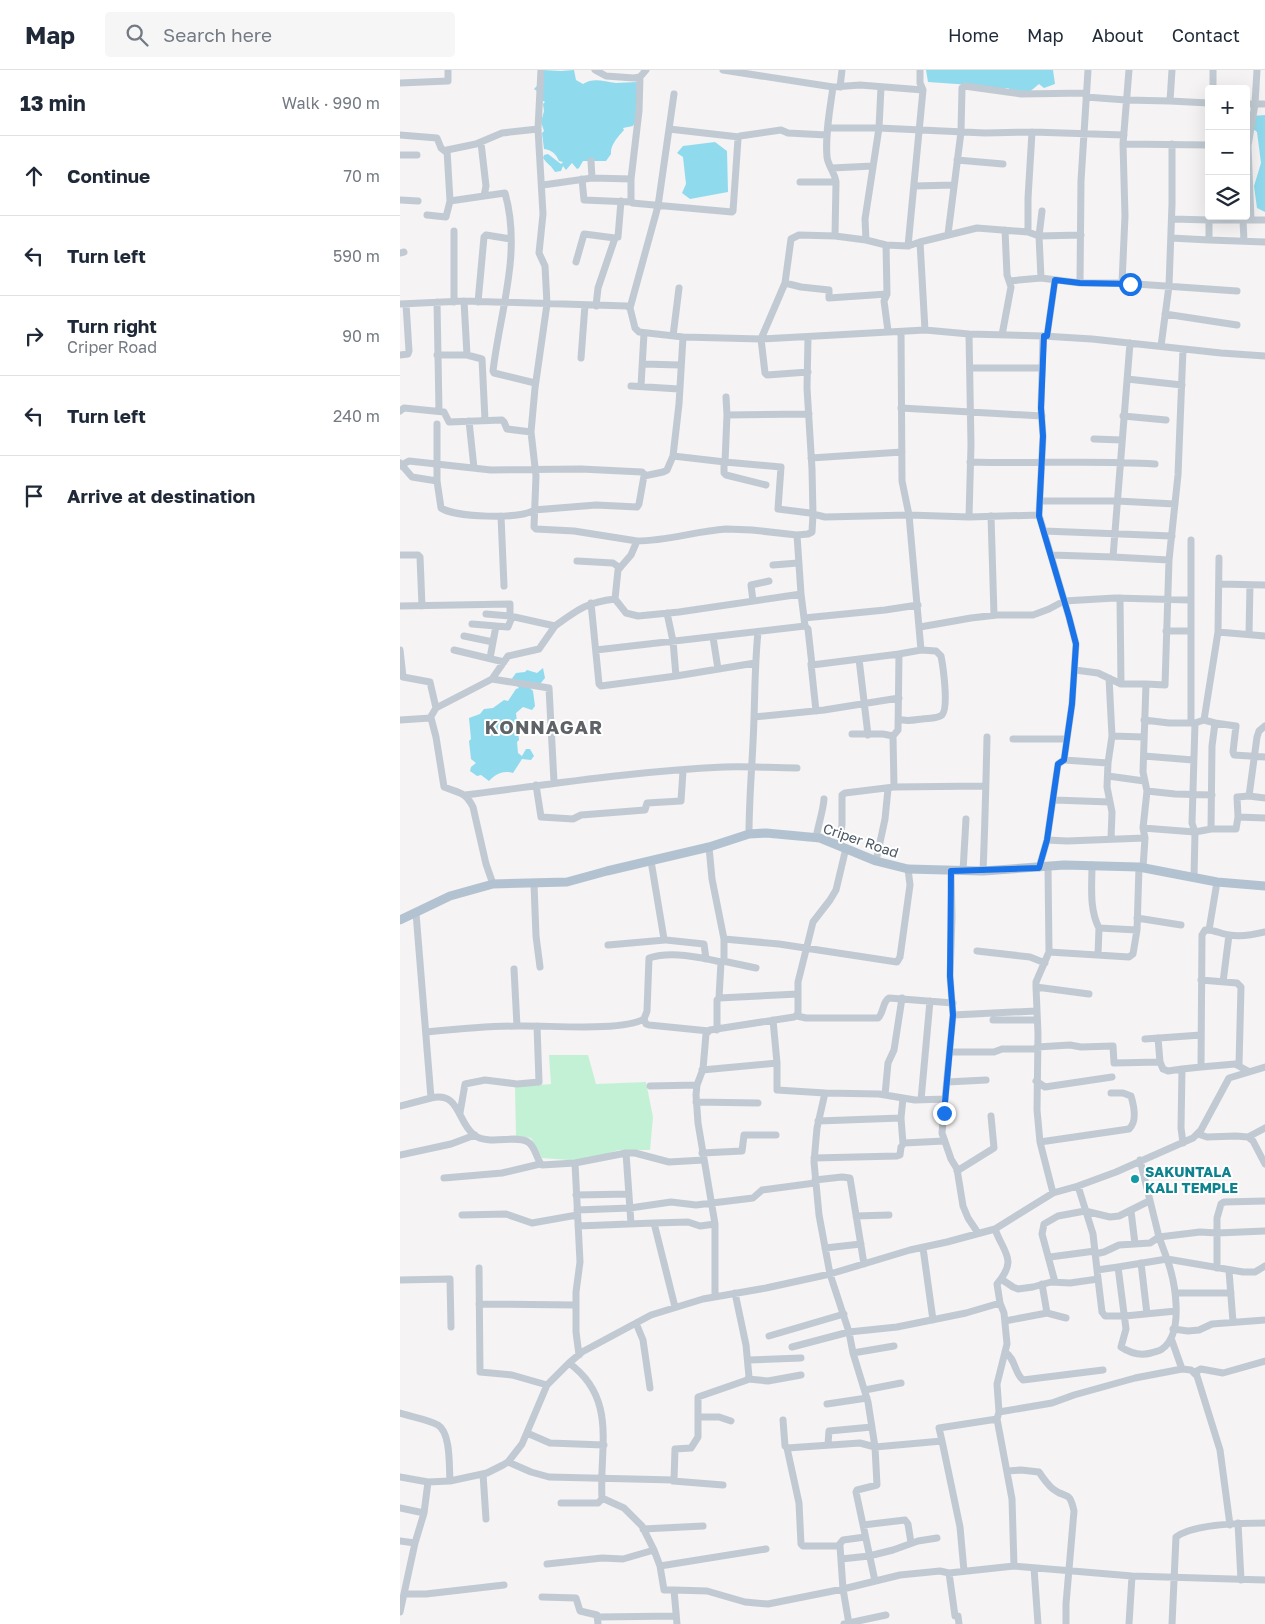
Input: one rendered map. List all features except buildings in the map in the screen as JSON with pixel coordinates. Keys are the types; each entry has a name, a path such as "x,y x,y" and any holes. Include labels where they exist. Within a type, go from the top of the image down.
{"main road":[{"name":"Criper Road","path":"400,920 450,896 493,884 567,882 709,847 749,834 766,833 816,838 876,861 908,869 983,871 1092,865 1141,867 1217,882 1265,886"}],"street":[{"path":"400,83 448,81 448,70"},
{"path":"541,70 538,129 543,185 543,219 539,253 545,264 547,304 535,383 531,432 534,468 534,526 536,529 574,531 637,541 654,541 710,530 726,529 797,535 812,532 813,514 807,388 808,337"},
{"path":"595,70 606,76 640,77"},
{"path":"631,202 640,77 646,70"},
{"path":"723,70 753,72 836,87 881,86 923,90"},
{"path":"835,236 836,182 827,159 828,132 836,87 842,70"},
{"path":"908,246 923,90 920,83 920,70"},
{"path":"1080,283 1084,134 1088,70"},
{"path":"1122,283 1125,216 1123,144 1129,70"},
{"path":"1170,101 1172,70"},
{"path":"1213,70 1213,85"},
{"path":"1250,130 1255,104 1257,70"},
{"path":"866,240 865,218 879,128 881,86"},
{"path":"948,234 961,132 963,87 1021,94 1086,95 1126,100 1205,103"},
{"path":"674,94 658,206 630,308 635,328 639,332 683,337 761,339 925,330 969,334 1045,336 1265,356"},
{"path":"1250,104 1265,104"},
{"path":"670,129 739,136 781,130 788,133 879,128 961,132 1124,135"},
{"path":"446,152 481,142 502,133 538,129"},
{"path":"1028,232 1032,132"},
{"path":"400,135 437,138 440,147 446,152 450,201 446,217 427,216"},
{"path":"582,180 584,200 621,201 733,212 739,136"},
{"path":"481,142 486,186 484,196"},
{"path":"1123,144 1205,145"},
{"path":"1161,346 1169,286 1172,219 1172,144"},
{"path":"400,155 417,155"},
{"path":"957,160 1003,164"},
{"path":"591,161 592,178"},
{"path":"832,168 873,166"},
{"path":"543,185 592,178 632,179"},
{"path":"800,182 836,182"},
{"path":"914,186 954,185"},
{"path":"450,201 505,193 511,239 511,256 506,302 493,372 535,383"},
{"path":"400,200 418,201"},
{"path":"618,237 621,201"},
{"path":"1041,278 1039,236 1042,211"},
{"path":"1172,219 1205,218"},
{"path":"1209,220 1209,240"},
{"path":"1244,241 1247,220"},
{"path":"1250,220 1265,220"},
{"path":"808,372 766,375 761,339 785,283 791,239 799,235 835,236 886,245 908,246 948,234 977,228 1028,232 1039,236 1081,235"},
{"path":"1002,335 1011,287 1007,266 1006,230"},
{"path":"454,231 454,302"},
{"path":"576,262 584,234 615,238 599,286 596,306"},
{"path":"478,302 484,237 486,235 511,239"},
{"path":"1170,238 1265,242"},
{"path":"920,242 925,330"},
{"path":"886,245 887,294 884,301 888,331"},
{"path":"1009,281 1041,278 1080,283 1122,283 1237,291"},
{"path":"1055,280 1045,336 1042,368 1043,436 1039,516 1076,644 1072,704 1064,760"},
{"path":"785,283 829,290 829,298 887,294"},
{"path":"673,336 679,288"},
{"path":"400,355 408,354 410,351 403,304 464,301 627,306 630,308"},
{"path":"464,301 467,355"},
{"path":"437,302 438,411"},
{"path":"581,358 584,305"},
{"path":"1165,314 1237,325"},
{"path":"902,332 902,481 909,515 921,650"},
{"path":"641,386 644,333"},
{"path":"969,334 971,413 969,517"},
{"path":"437,481 412,477 400,465 409,461 491,470 534,468 626,470 642,472 645,475 667,470 673,456 683,337"},
{"path":"1113,557 1130,343"},
{"path":"1075,670 1098,673 1121,684 1165,685 1169,560 1175,504 1183,348"},
{"path":"438,355 467,355 482,359 485,420"},
{"path":"643,364 680,365"},
{"path":"970,368 1042,368"},
{"path":"1127,379 1182,385"},
{"path":"631,386 679,389"},
{"path":"726,398 724,473 766,485"},
{"path":"400,411 404,408 445,412 448,422 503,420 507,429 531,432"},
{"path":"901,408 1042,416"},
{"path":"727,415 809,414"},
{"path":"1124,416 1166,420"},
{"path":"469,421 474,468"},
{"path":"437,424 437,481 441,509 501,516 529,513 534,510 596,505 637,507 645,475"},
{"path":"1094,439 1122,440"},
{"path":"811,458 902,452"},
{"path":"673,456 780,467 778,509 810,512 825,517 909,515 969,517 1039,516"},
{"path":"970,462 1120,462 1155,464"},
{"path":"1040,501 1117,501 1175,504"},
{"path":"501,516 504,586"},
{"path":"991,516 994,616"},
{"path":"1044,531 1172,536"},
{"path":"797,535 804,622 808,629 816,711"},
{"path":"1191,540 1190,600 1193,723 1192,822 1195,832 1194,877"},
{"path":"637,541 631,555 617,573 615,599 622,609 630,615 667,613 801,594"},
{"path":"400,555 418,555 420,557 422,606"},
{"path":"1051,555 1169,560"},
{"path":"1204,720 1218,632 1219,558"},
{"path":"577,561 613,563 620,568"},
{"path":"773,566 798,563"},
{"path":"753,601 751,585 769,581"},
{"path":"1219,584 1265,585"},
{"path":"1249,634 1250,585"},
{"path":"920,627 971,618 1033,615 1049,610 1064,601 1120,598 1190,600"},
{"path":"1120,598 1121,684"},
{"path":"615,599 591,603 574,613 555,626 539,649 510,655 492,679 436,708 430,718 436,738 444,787 465,795 627,774 726,767 796,768"},
{"path":"591,603 599,684 601,686 755,663"},
{"path":"400,606 510,604 511,616 509,627 472,624"},
{"path":"596,650 758,632 804,622 918,606"},
{"path":"667,613 673,641 676,676"},
{"path":"486,614 511,616 555,626"},
{"path":"490,658 496,626"},
{"path":"1166,631 1191,631"},
{"path":"749,834 755,663 758,632"},
{"path":"1218,632 1265,636"},
{"path":"464,636 493,642"},
{"path":"713,637 718,669"},
{"path":"400,650 403,678 430,682 436,708"},
{"path":"454,650 504,662"},
{"path":"811,664 859,660 921,650 936,651 941,656 946,702 944,711 941,716 935,718 906,721 899,719"},
{"path":"876,861 891,788 893,736 898,732 900,698 899,654"},
{"path":"859,660 868,735"},
{"path":"1109,678 1112,736 1108,763 1108,787 1111,839"},
{"path":"492,679 549,688 554,782"},
{"path":"1049,952 1125,958 1132,956 1137,930 1147,791 1144,781 1146,684"},
{"path":"754,717 816,711 900,698"},
{"path":"400,720 430,718"},
{"path":"1144,720 1169,723 1193,723 1204,720 1215,723 1234,724 1236,726 1234,755 1265,757"},
{"path":"1211,828 1212,746 1215,723"},
{"path":"1249,796 1259,731 1265,726"},
{"path":"852,734 883,734 893,736"},
{"path":"1112,736 1144,737"},
{"path":"983,871 986,822 984,786 987,737"},
{"path":"1013,739 1067,739"},
{"path":"1144,756 1193,760"},
{"path":"1053,1193 1040,1142 1036,1081 1036,982 1049,952 1043,867 1058,764 1064,760 1108,763"},
{"path":"536,785 541,817 573,819 581,815 645,810 648,803 681,801 683,771"},
{"path":"1108,776 1144,781"},
{"path":"797,1016 799,1012 800,975 813,922 836,890 842,847 842,795 845,793 891,788 984,786"},
{"path":"1147,791 1212,795"},
{"path":"465,795 473,807 493,884"},
{"path":"1143,828 1195,832 1211,828 1236,829 1238,817 1237,797 1265,798"},
{"path":"816,838 824,799"},
{"path":"1054,800 1110,802"},
{"path":"1238,817 1265,818"},
{"path":"962,871 966,819"},
{"path":"1047,840 1144,838"},
{"path":"709,847 714,889 724,938 719,998 717,1000 713,1030"},
{"path":"651,861 665,940"},
{"path":"1092,865 1092,902 1095,919 1099,928 1098,955"},
{"path":"724,938 765,942 893,962 899,960 910,885 908,869"},
{"path":"951,871 950,976 953,1015 942,1133 957,1171 963,1206 978,1233"},
{"path":"1208,930 1217,882"},
{"path":"534,884 536,936 540,967"},
{"path":"416,912 431,1098"},
{"path":"1137,918 1182,925"},
{"path":"1099,928 1137,930"},
{"path":"1201,1067 1202,935 1205,930 1243,936 1265,932"},
{"path":"1223,982 1229,935"},
{"path":"608,945 665,940 704,944 706,959"},
{"path":"977,951 1030,957 1045,963"},
{"path":"426,1032 516,1026 600,1027 633,1024 644,1019 647,1011 649,958 672,956 706,959 756,968"},
{"path":"514,969 516,1026"},
{"path":"1201,980 1237,983 1241,987 1239,1065"},
{"path":"1036,987 1089,994"},
{"path":"719,998 798,994"},
{"path":"715,1296 715,1224 696,1102 697,1085 702,1070 707,1032 797,1016 808,1018 878,1018 882,1014 887,999 902,998 953,1003"},
{"path":"886,1095 888,1063 894,1050 902,998"},
{"path":"921,1100 930,1001"},
{"path":"953,1015 1036,1010"},
{"path":"644,1019 647,1025 713,1030"},
{"path":"773,1020 778,1091 886,1095 921,1100 946,1099"},
{"path":"993,1020 1037,1020"},
{"path":"460,1113 466,1084 485,1080 519,1084 539,1082 537,1026"},
{"path":"1145,1039 1201,1035"},
{"path":"1158,1038 1160,1062 1165,1070 1235,1064 1248,1071"},
{"path":"950,1052 994,1052 1002,1049 1070,1045 1081,1048 1113,1046 1114,1062 1160,1062"},
{"path":"702,1070 777,1063"},
{"path":"400,1477 428,1482 450,1481 484,1474 508,1462 522,1444 547,1386 569,1363 579,1355 651,1315 715,1296 830,1274 995,1228 1022,1214 1053,1193 1116,1172 1183,1143 1198,1134 1225,1082 1229,1078 1265,1067"},
{"path":"1182,1069 1181,1128 1183,1143"},
{"path":"1036,1081 1045,1087 1112,1077"},
{"path":"947,1082 986,1080"},
{"path":"650,1086 697,1085"},
{"path":"1040,1142 1129,1129 1133,1123 1134,1116 1131,1096 1124,1093 1111,1092"},
{"path":"824,1093 818,1121 814,1158 815,1181 830,1274 849,1332 866,1394 872,1426 877,1485 857,1490 856,1492 875,1580"},
{"path":"400,1106 438,1096 447,1098 460,1113 474,1135"},
{"path":"814,1158 900,1155 903,1144 901,1118 903,1098"},
{"path":"696,1102 758,1103"},
{"path":"957,1171 994,1148 991,1116"},
{"path":"818,1121 901,1118"},
{"path":"1198,1134 1207,1137 1248,1137 1265,1128"},
{"path":"400,1155 450,1144 474,1135 489,1140 522,1140 528,1142 533,1147 540,1164"},
{"path":"444,1178 502,1172 540,1164 575,1163 626,1153 634,1153 669,1162 741,1151 744,1135 776,1135"},
{"path":"1248,1137 1253,1141 1265,1164"},
{"path":"903,1144 908,1142 944,1141"},
{"path":"626,1153 631,1224"},
{"path":"1118,1267 1126,1330 1121,1347 1130,1353 1148,1354 1162,1349 1174,1329 1176,1293 1168,1259 1159,1237 1149,1201 1140,1160"},
{"path":"575,1163 580,1262 576,1292 576,1332 579,1355"},
{"path":"462,1215 506,1214 532,1223 577,1213 670,1202 695,1205 753,1198 762,1190 842,1177 850,1178 864,1264"},
{"path":"1078,1186 1093,1234 1103,1315 1109,1317 1176,1311"},
{"path":"576,1195 629,1194"},
{"path":"1055,1282 1050,1257 1042,1234 1044,1224 1058,1216 1086,1211 1110,1217 1119,1216 1149,1201"},
{"path":"1217,1268 1217,1218 1221,1204 1224,1202 1265,1201"},
{"path":"1130,1211 1135,1244"},
{"path":"856,1216 889,1215"},
{"path":"578,1226 688,1222 700,1226 715,1224"},
{"path":"654,1223 675,1307"},
{"path":"995,1228 1008,1259 1006,1273 997,1284 1000,1303 1004,1313 1007,1344 997,1384 998,1416 1012,1499 1014,1566"},
{"path":"1050,1257 1104,1252 1116,1245 1150,1243 1159,1237 1200,1232 1265,1231"},
{"path":"825,1248 861,1244"},
{"path":"923,1248 933,1320"},
{"path":"1096,1270 1168,1259 1229,1271 1255,1272 1265,1266"},
{"path":"1141,1263 1147,1314"},
{"path":"479,1268 480,1372 512,1375 547,1386"},
{"path":"1229,1271 1233,1322"},
{"path":"400,1280 450,1279 451,1327"},
{"path":"1002,1279 1018,1289 1055,1282 1070,1283 1098,1279"},
{"path":"1042,1284 1047,1313"},
{"path":"734,1293 746,1345 748,1379"},
{"path":"1176,1293 1231,1293"},
{"path":"792,1347 849,1332 897,1327 966,1313 1000,1303"},
{"path":"479,1304 576,1305"},
{"path":"1005,1321 1047,1313 1066,1318"},
{"path":"768,1336 844,1314"},
{"path":"1174,1329 1199,1330 1212,1324 1265,1320"},
{"path":"636,1323 643,1340 650,1388"},
{"path":"1170,1338 1182,1369"},
{"path":"854,1353 894,1346"},
{"path":"1005,1352 1014,1360 1020,1377 1023,1380 1103,1370"},
{"path":"748,1360 801,1358"},
{"path":"964,1571 960,1526 939,1428 1052,1403 1135,1378 1182,1369 1195,1372 1201,1369 1223,1373 1265,1361"},
{"path":"561,1503 598,1503 602,1499 604,1426 596,1395 584,1376 569,1363"},
{"path":"1195,1372 1220,1450 1230,1524"},
{"path":"673,1481 675,1450 692,1447 698,1437 697,1400 699,1396 748,1379 768,1381 801,1375"},
{"path":"828,1404 901,1383"},
{"path":"400,1413 437,1425 442,1430 448,1446 450,1481"},
{"path":"698,1417 719,1417 732,1421"},
{"path":"783,1420 786,1446 798,1503 801,1544 803,1546 838,1545 843,1540 865,1537"},
{"path":"828,1444 828,1430 872,1426"},
{"path":"527,1433 550,1442 604,1445"},
{"path":"787,1448 860,1443 875,1447 942,1441"},
{"path":"508,1462 530,1472 549,1477 673,1481 723,1485"},
{"path":"1008,1471 1039,1472 1053,1489 1072,1500 1074,1511 1066,1624"},
{"path":"484,1474 486,1520"},
{"path":"400,1612 403,1591 424,1513 428,1482"},
{"path":"602,1499 630,1512 643,1529 660,1566 664,1590 707,1591 745,1602 763,1604 796,1599 900,1575 940,1571 949,1573 1014,1566 1132,1576 1265,1580"},
{"path":"400,1508 424,1513"},
{"path":"863,1525 904,1520 908,1524 911,1543"},
{"path":"1238,1523 1242,1580"},
{"path":"1172,1624 1176,1537 1182,1532 1230,1524 1265,1523"},
{"path":"643,1529 703,1526"},
{"path":"841,1559 869,1556 911,1543 937,1538"},
{"path":"400,1541 415,1543"},
{"path":"838,1545 848,1624 886,1615"},
{"path":"660,1566 766,1549"},
{"path":"547,1564 603,1558 623,1559 654,1550"},
{"path":"1034,1568 1038,1624"},
{"path":"949,1573 955,1616 958,1616 959,1624"},
{"path":"1129,1624 1132,1576"},
{"path":"403,1591 426,1594 504,1585"},
{"path":"542,1596 576,1598 580,1611 596,1614 598,1621 676,1620 674,1590"}],"green space":[{"path":"549,1055 588,1055 596,1084 646,1082 653,1117 650,1150 619,1150 582,1161 542,1158 531,1138 516,1136 515,1087 551,1084"}],"water":[{"path":"543,70 574,70 576,80 583,84 595,80 616,83 637,82 638,115 633,126 623,128 624,130 613,144 611,154 606,161 583,161 577,169 572,163 566,170 563,166 561,171 555,172 543,158 544,155 548,154 561,164 563,162 559,161 551,151 544,149 542,133 544,131 541,122 544,111 543,104 545,102 538,98 537,91 534,89 544,79"},
{"path":"926,70 1053,70 1055,84 1044,88 1039,84 1027,94 1016,93 1008,88 990,90 985,86 928,82"},
{"path":"1265,115 1265,212 1257,208 1254,186 1261,163 1257,132 1252,128 1253,116"},
{"path":"715,142 727,151 728,192 690,199 682,193 686,184 683,157 677,153 683,146"},
{"path":"543,668 545,678 540,684 528,686 533,691 535,706 532,710 523,707 516,713 519,740 517,742 518,753 522,756 526,749 530,749 534,756 531,760 522,759 513,773 500,773 489,781 481,775 477,776 470,771 471,767 476,763 471,759 469,718 480,714 484,709 493,708 504,700 508,701 516,689 519,688 511,680 516,673 527,670 537,673"}],"place":[{"name":"SAKUNTALA KALI TEMPLE","path":"1135,1179"}],"district":[{"name":"KONNAGAR","path":"544,726"}],"route":[{"path":"944,1113 953,1015 950,976 951,871 1039,868 1047,840 1058,764 1064,760 1072,704 1076,644 1039,516 1043,436 1041,408 1044,336 1047,336 1055,280 1080,283 1130,284"}]}
